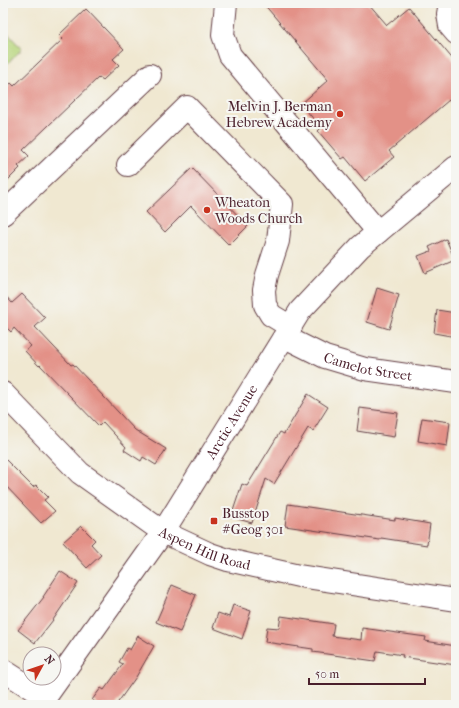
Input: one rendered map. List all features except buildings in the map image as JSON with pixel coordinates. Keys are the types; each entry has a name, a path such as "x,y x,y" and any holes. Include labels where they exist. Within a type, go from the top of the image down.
{"street":[{"path":"226,3 223,35 230,55 378,232"},
{"path":"450,3 448,14 450,26 456,34"},
{"path":"3,214 150,75"},
{"name":"Camelot Street","path":"128,165 187,107 282,204 278,241 267,275 264,290 265,305 270,315 288,332 325,357 365,369 456,382"},
{"name":"Arctic Avenue","path":"42,701 163,532 300,312 360,247 456,167"},
{"name":"Aspen Hill Road","path":"3,393 80,473 163,532 210,554 228,560 292,575 456,600"},
{"path":"3,670 42,701"}],"green space":[{"path":"3,28 22,49 3,68"}],"place":[{"name":"Melvin J. Berman Hebrew Academy","path":"340,114"},
{"name":"Wheaton Woods Church","path":"207,210"},
{"name":"Busstop #Geog 301","path":"214,521"}]}
